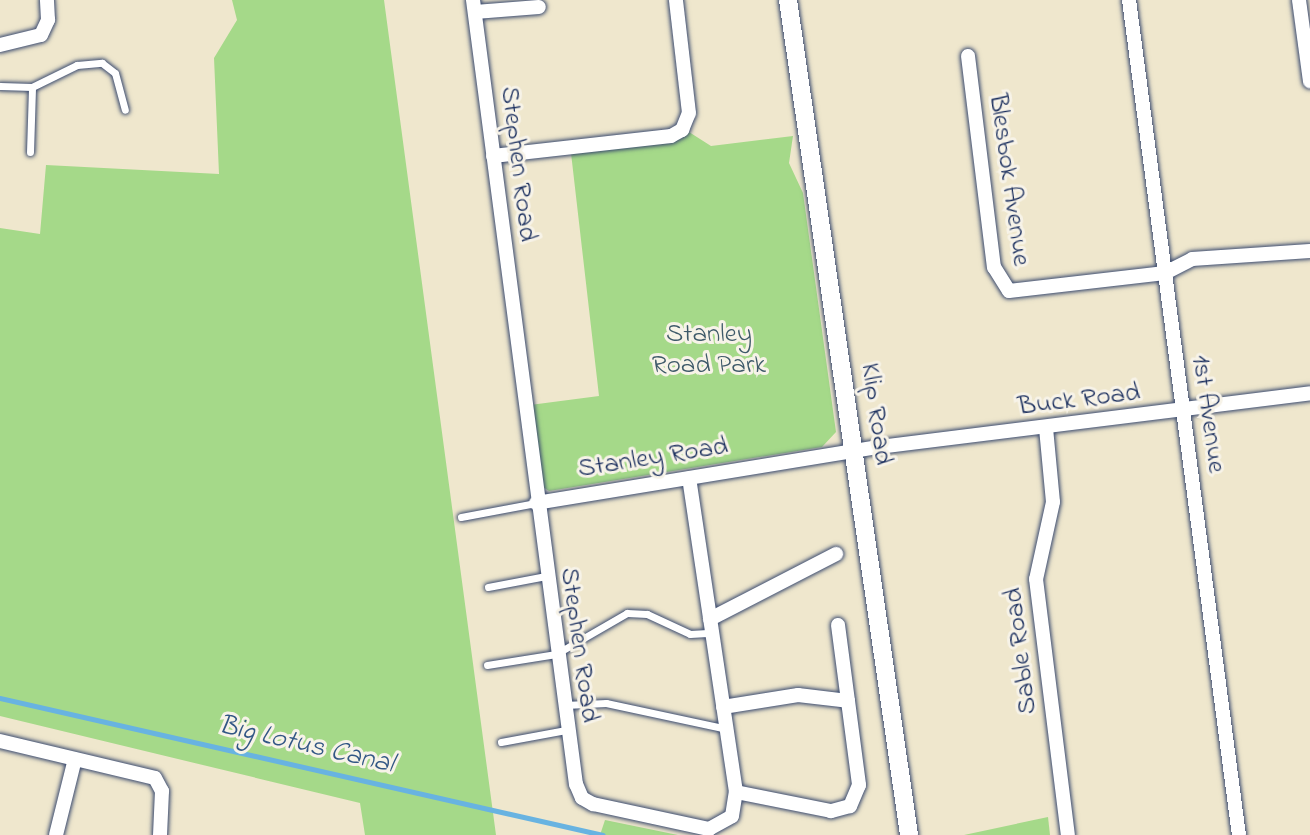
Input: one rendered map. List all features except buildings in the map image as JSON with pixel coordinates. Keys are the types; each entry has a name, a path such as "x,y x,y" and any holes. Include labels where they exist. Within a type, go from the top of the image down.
{"street":[{"path":"0,45 41,35 48,20 47,0"},
{"path":"493,156 671,136 682,130 689,113 676,0"},
{"name":"Klip Road","path":"788,0 909,835"},
{"name":"1st Avenue","path":"1129,0 1239,835"},
{"path":"1299,0 1310,81"},
{"path":"474,6 539,6"},
{"name":"Stephen Road","path":"474,6 536,502 566,730 576,784 582,798 593,804 709,829 732,816 736,792 689,478"},
{"name":"Blesbok Avenue","path":"968,56 994,267 1003,287 1022,293 1165,273 1191,259 1310,251"},
{"name":"Buck Road","path":"854,451 1310,393"},
{"name":"Sable Road","path":"1046,428 1053,502 1036,579 1068,835"},
{"name":"Stanley Road","path":"536,502 854,451"},
{"path":"711,626 836,554"},
{"path":"736,792 831,811 850,806 859,785 838,625"},
{"path":"723,707 798,696 848,701"},
{"path":"0,741 155,778 162,790 160,835"},
{"path":"56,835 75,759"}],"lane":[{"path":"0,86 32,87 77,65 102,63 116,73 125,110"},
{"path":"30,152 32,87"},
{"name":"Stanley Road","path":"461,516 536,502"},
{"path":"488,587 546,576"},
{"path":"487,665 556,654 627,613 647,614 690,634 711,626"},
{"path":"563,705 606,703 727,729"},
{"path":"501,742 566,730"}],"green space":[{"path":"232,0 384,0 496,835 365,835 360,803 0,716 0,228 40,234 46,165 219,174 214,58 237,20"},
{"name":"Stanley Road Park","path":"689,132 711,146 793,136 789,163 803,193 836,432 822,447 549,491 543,487 530,405 599,396 571,153 681,138"},
{"path":"1048,817 1050,835 964,835"},
{"path":"605,820 678,835 600,835"}],"waterway":[{"name":"Big Lotus Canal","path":"0,698 603,835"}]}
